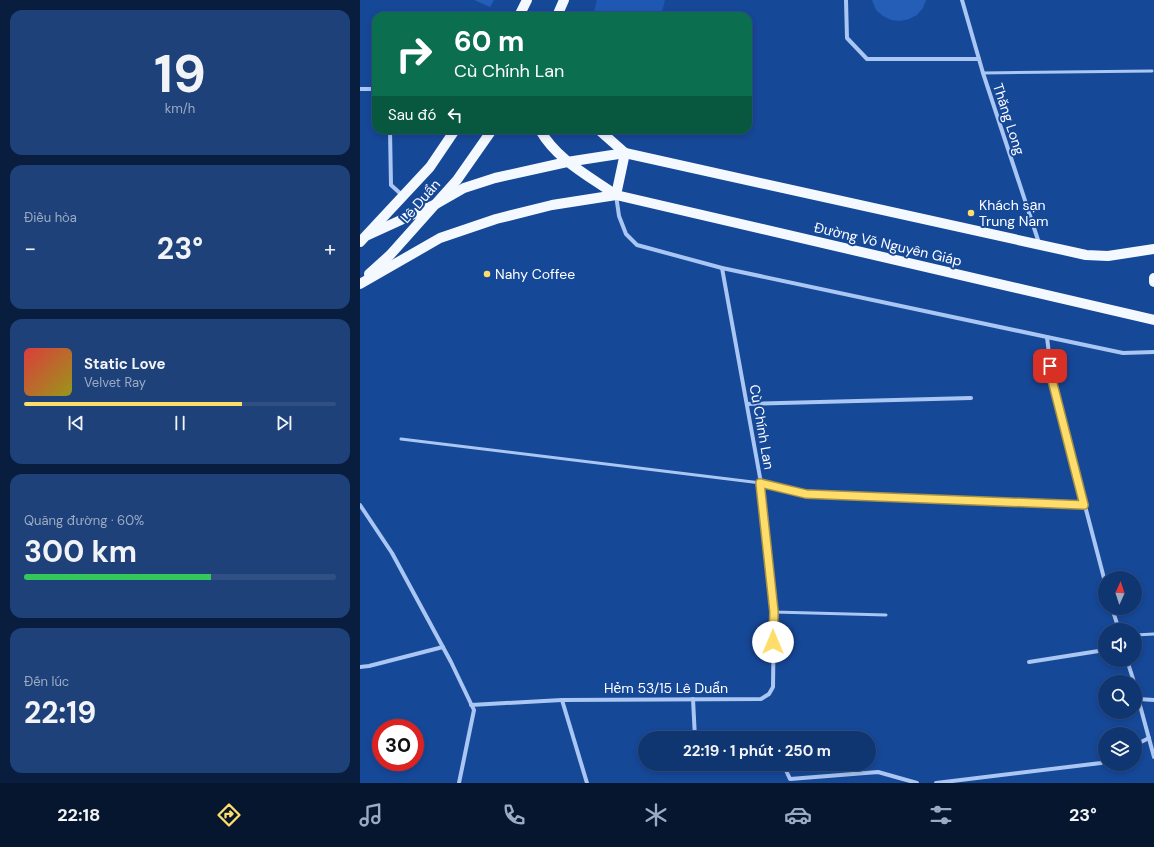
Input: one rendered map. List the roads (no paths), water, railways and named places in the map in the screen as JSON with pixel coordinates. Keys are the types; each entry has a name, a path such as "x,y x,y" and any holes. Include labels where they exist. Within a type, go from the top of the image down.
{"main road":[{"path":"521,12 526,2"},
{"path":"525,12 526,2"},
{"path":"559,12 564,2"},
{"path":"562,12 564,2"},
{"name":"Lê Duẩn","path":"360,242 404,196 430,166 452,134"},
{"name":"Lê Duẩn","path":"360,283 390,255 457,180 489,134"},
{"path":"542,134 545,140 567,162 616,195"},
{"path":"604,134 625,153"},
{"path":"616,195 625,153"},
{"path":"368,235 436,204 464,188 496,178 567,162 625,153 1086,255 1108,256 1154,249"},
{"path":"360,283 440,238 489,221 552,205 616,195"},
{"name":"Đường Võ Nguyên Giáp","path":"616,195 1154,320"}],"street":[{"path":"846,0 847,38 867,59 979,59"},
{"name":"Thăng Long","path":"962,0 983,73 1039,244"},
{"path":"360,89 372,89"},
{"path":"390,134 392,185 404,196"},
{"path":"616,195 619,216 626,234 637,245 722,268 1123,353 1154,352"},
{"name":"Cù Chính Lan","path":"722,268 760,483 806,494 1084,505"},
{"path":"1047,337 1052,380 1102,571"},
{"path":"747,404 971,398"},
{"path":"360,504 392,553 443,647 474,710 459,783"},
{"name":"Hẻm 53/15 Lê Duẩn","path":"471,705 562,700 761,699 769,694 773,687 774,612"},
{"path":"360,667 443,647"},
{"path":"1029,662 1098,651"},
{"path":"693,699 695,731"},
{"path":"1142,699 1154,700"},
{"path":"562,700 587,783"},
{"path":"1142,711 1154,757"},
{"path":"1142,742 1149,738"},
{"path":"936,783 1098,763"},
{"path":"786,771 790,779 878,772 917,783"}],"lane":[{"path":"983,73 1152,71"},
{"path":"401,439 760,483 774,612 886,615"},
{"path":"1142,635 1154,634"}],"place":[{"name":"Khách sạn Trung Nam","path":"971,213"},
{"name":"Nahy Coffee","path":"487,274"}]}
